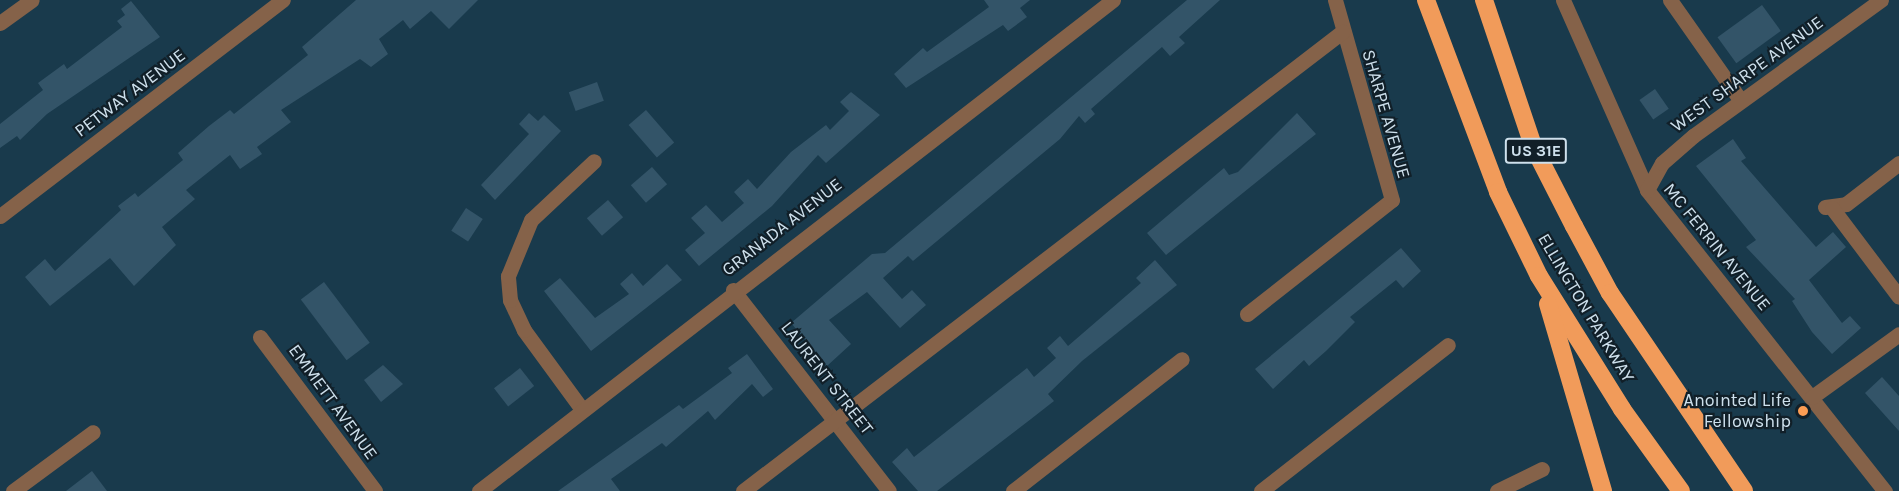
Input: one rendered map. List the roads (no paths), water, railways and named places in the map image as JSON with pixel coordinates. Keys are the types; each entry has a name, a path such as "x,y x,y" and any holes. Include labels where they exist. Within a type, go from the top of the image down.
{"highway":[{"name":"ELLINGTON PARKWAY","path":"1426,0 1498,192 1539,276 1622,409 1681,491"},
{"name":"ELLINGTON PARKWAY","path":"1484,0 1533,146 1574,226 1610,293 1742,487"},
{"path":"1539,276 1603,491"}],"street":[{"path":"0,23 32,0"},
{"name":"PETWAY AVENUE","path":"0,216 284,0"},
{"name":"GRANADA AVENUE","path":"479,491 733,290 1113,0"},
{"name":"SHARPE AVENUE","path":"1247,314 1392,200 1342,32 1335,0"},
{"name":"MC FERRIN AVENUE","path":"1563,0 1647,190 1885,491"},
{"path":"1670,0 1741,101"},
{"name":"WEST SHARPE AVENUE","path":"1647,190 1662,164 1741,101 1881,0"},
{"path":"743,491 1342,32"},
{"path":"581,408 524,330 510,300 508,276 531,220 594,161"},
{"path":"1899,163 1846,204 1828,208 1899,297"},
{"name":"LAURENT STREET","path":"733,290 889,491"},
{"path":"1812,397 1899,334"},
{"name":"EMMETT AVENUE","path":"261,337 375,491"},
{"path":"1261,491 1448,345"},
{"path":"1013,491 1182,359"},
{"path":"17,490 93,432"},
{"path":"1497,491 1542,469"}],"place":[{"name":"Anointed Life Fellowship","path":"1803,411"}]}
